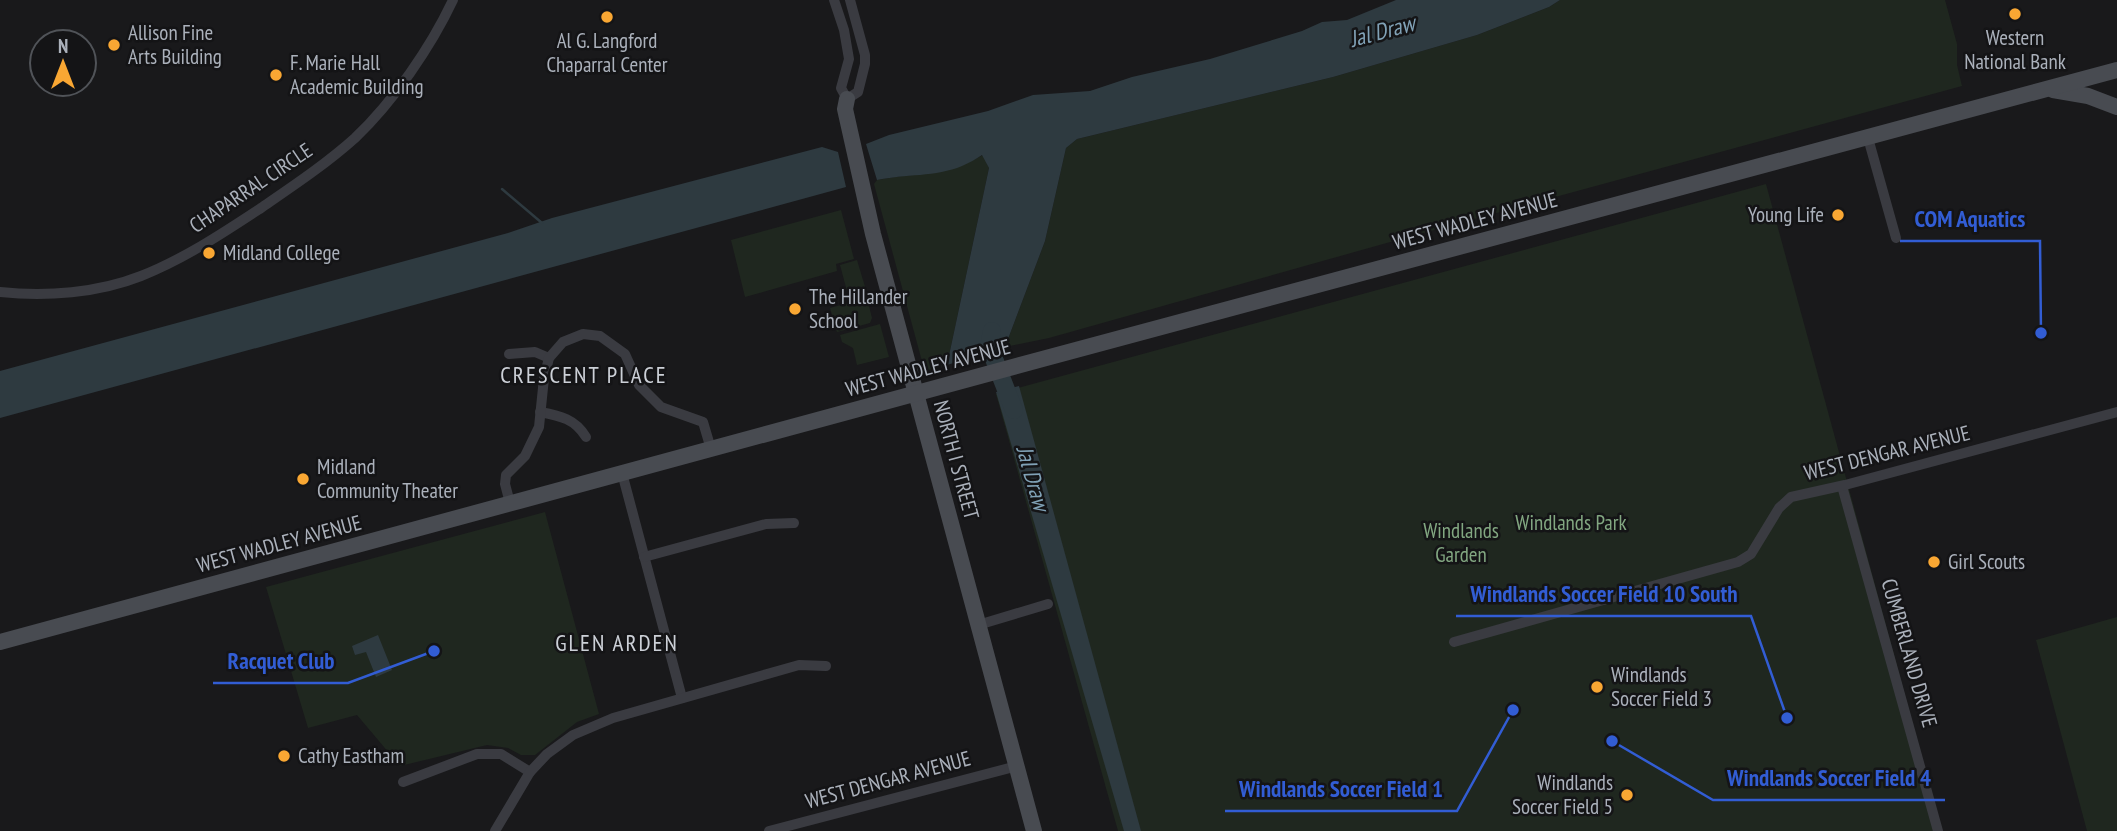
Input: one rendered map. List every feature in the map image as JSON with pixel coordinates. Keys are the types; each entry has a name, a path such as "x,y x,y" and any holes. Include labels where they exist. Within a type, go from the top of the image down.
{"main road":[{"name":"WEST WADLEY AVENUE","path":"0,642 1035,360 2117,70"},
{"path":"2048,89 2088,96 2117,107"},
{"name":"NORTH I STREET","path":"847,99 845,109 873,234 1034,831"}],"street":[{"name":"CHAPARRAL CIRCLE","path":"0,292 71,292 141,276 184,256 240,222 292,188 355,137 397,90 453,0"},
{"path":"834,0 844,30 849,59 841,88 847,99 858,92 865,64 850,0"},
{"path":"1868,138 1896,238"},
{"path":"510,503 505,484 506,475 526,456 539,428 544,377 549,358 563,342 583,334 600,336 625,354 639,385 660,407 703,422 711,449"},
{"path":"509,354 536,352 549,358"},
{"path":"541,412 562,416 579,425 586,437"},
{"name":"WEST DENGAR AVENUE","path":"1454,642 1738,562 1751,554 1779,508 1791,497 1842,486 2117,412"},
{"path":"622,473 682,698"},
{"name":"CUMBERLAND DRIVE","path":"1842,486 1938,831"},
{"path":"644,557 766,524 794,523"},
{"path":"978,625 1048,604"},
{"path":"495,831 530,772 558,744 582,731 613,718 799,665 826,666"},
{"path":"403,782 477,754 501,754 530,772"},
{"name":"WEST DENGAR AVENUE","path":"769,831 1017,766"}],"green space":[{"path":"1560,0 1945,0 1957,44 1957,65 1962,86 1049,338 1005,347 1045,241 1066,148 1077,139 1333,77 1477,35 1549,7"},
{"path":"983,155 989,168 947,365 928,370 923,365 874,184 877,180 956,167"},
{"name":"Windlands Park","path":"1766,184 1942,831 1118,831 996,394"},
{"path":"841,210 854,259 836,264 837,271 745,297 731,240"},
{"path":"857,260 866,290 848,295 840,265"},
{"path":"867,298 872,318 870,323 837,332 830,308"},
{"path":"880,324 889,357 857,365 853,348 842,342 840,335"},
{"path":"545,512 599,714 577,722 535,755 521,755 508,748 487,745 400,766 357,715 308,728 266,587"},
{"path":"2117,617 2117,831 2087,831 2036,640"}],"water":[{"path":"1396,0 1560,0 1549,7 1477,35 1333,77 1077,139 1066,148 1045,241 1005,347 947,365 989,168 982,155 952,170 877,180 866,144 889,135 988,111 1033,95 1090,91 1132,77 1210,59 1302,31 1322,22 1347,20"},
{"path":"822,147 838,152 846,187 0,418 0,371 508,233 552,218"},
{"path":"1019,386 1141,831 1124,831 996,392"},
{"path":"378,635 392,670 376,677 366,652 355,655 352,646"}],"waterway":[{"path":"502,189 542,223"},
{"name":"Jal Draw","path":"992,331 989,346 1014,410"}],"place":[{"name":"Western National Bank","path":"2015,14"},
{"name":"Al G. Langford Chaparral Center","path":"607,17"},
{"name":"Allison Fine Arts Building","path":"114,45"},
{"name":"F. Marie Hall Academic Building","path":"276,75"},
{"name":"Young Life","path":"1838,215"},
{"name":"Midland College","path":"209,253"},
{"name":"The Hillander School","path":"795,309"},
{"name":"COM Aquatics","path":"2041,333"},
{"name":"Midland Community Theater","path":"303,479"},
{"name":"Girl Scouts","path":"1934,562"},
{"name":"Racquet Club","path":"434,651"},
{"name":"Windlands Soccer Field 3","path":"1597,687"},
{"name":"Windlands Soccer Field 1","path":"1513,710"},
{"name":"Windlands Soccer Field 10 South","path":"1787,718"},
{"name":"Windlands Soccer Field 4","path":"1612,741"},
{"name":"Cathy Eastham","path":"284,756"},
{"name":"Windlands Soccer Field 5","path":"1627,795"}],"district":[{"name":"CRESCENT PLACE","path":"584,375"},
{"name":"GLEN ARDEN","path":"617,643"}],"park label":[{"name":"Windlands Garden","path":"1461,543"}]}
